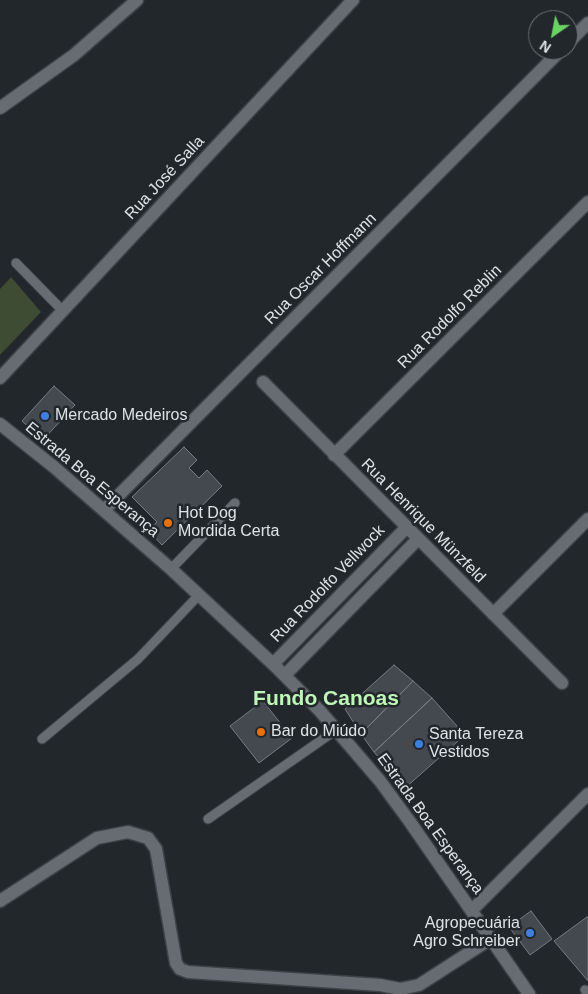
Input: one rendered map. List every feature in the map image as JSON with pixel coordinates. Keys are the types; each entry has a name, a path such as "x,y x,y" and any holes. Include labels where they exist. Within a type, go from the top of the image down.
{"street":[{"path":"0,108 74,55 137,0"},
{"name":"Rua José Salla","path":"0,378 353,0"},
{"path":"578,33 588,23"},
{"name":"Rua Oscar Hoffmann","path":"104,510 551,60"},
{"name":"Rua Rodolfo Reblin","path":"334,455 588,202"},
{"name":"Rua Henrique Münzfeld","path":"262,382 562,682"},
{"name":"Estrada Boa Esperança","path":"0,424 104,510 171,569 285,675 380,781 473,909 529,994"},
{"path":"493,614 588,519"},
{"name":"Rua Rodolfo Vellwock","path":"273,664 406,527"},
{"name":"Rua Rodolfo Vellwock","path":"285,675 418,539"},
{"path":"473,909 588,794"},
{"path":"0,901 97,838 128,832 148,838 156,849 176,963 180,969 188,972 380,985 400,989 419,985 492,938"}],"lane":[{"path":"16,263 63,311"},
{"path":"171,569 235,504"},
{"path":"42,739 138,659 199,595"},
{"path":"208,819 336,730"}],"green space":[{"path":"11,277 41,312 0,355 0,289"}],"building":[{"name":"Mercado Medeiros","path":"54,386 75,405 43,440 22,421"},
{"path":"184,447 197,460 189,468 199,478 207,470 222,486 162,545 148,530 157,522 132,497"},
{"path":"394,665 413,681 361,734 345,709"},
{"path":"413,681 432,698 374,752 361,734"},
{"name":"Santa Tereza Vestidos","path":"432,698 465,735 405,788 374,752"},
{"name":"Bar do Miúdo","path":"263,701 292,738 259,763 230,726"},
{"name":"Agropecuária Agro Schreiber","path":"531,911 552,939 530,955 509,927"},
{"path":"588,918 588,981 554,941"}],"place":[{"name":"Mercado Medeiros","path":"45,416"},
{"name":"Hot Dog Mordida Certa","path":"168,523"},
{"name":"Bar do Miúdo","path":"261,732"},
{"name":"Santa Tereza Vestidos","path":"419,744"},
{"name":"Agropecuária Agro Schreiber","path":"530,933"}],"district":[{"name":"Fundo Canoas","path":"326,699"}]}
